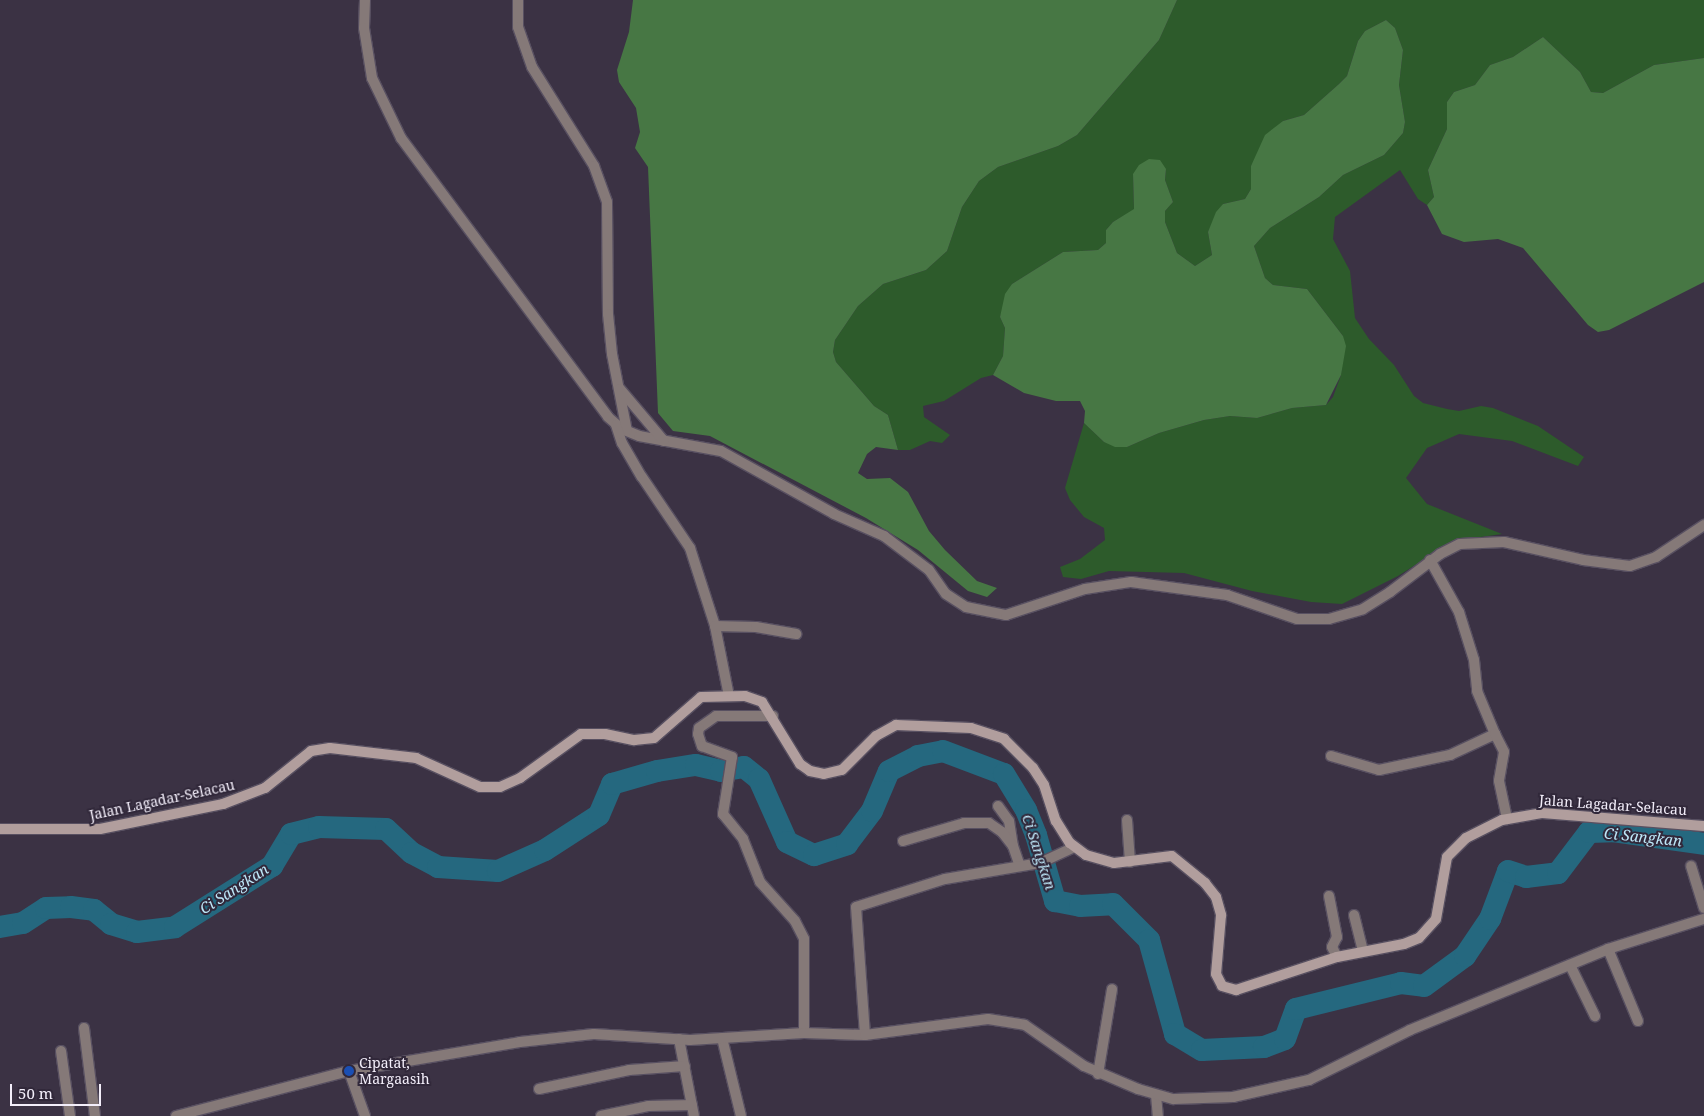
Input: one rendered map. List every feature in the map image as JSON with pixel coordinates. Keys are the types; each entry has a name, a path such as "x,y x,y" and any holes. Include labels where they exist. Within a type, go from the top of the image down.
{"street":[{"path":"365,0 364,28 372,78 400,138 578,379 616,425 622,443 642,477 683,533 715,626 727,692"},
{"path":"518,0 518,26 532,67 594,166 603,187 608,219 608,314 619,388 628,431"},
{"path":"619,388 664,441"},
{"path":"616,425 628,431 664,441 721,451 834,514 884,536 929,570 955,601 988,613 1016,613 1085,589 1131,582 1227,594 1297,619 1329,619 1363,609 1390,592 1430,560 1460,544 1504,542 1602,564 1638,565 1704,525"},
{"path":"1430,560 1459,612 1474,660 1478,692 1504,752 1499,781 1507,813"},
{"path":"715,626 756,627 796,634"},
{"name":"Jalan Lagadar-Selacau","path":"0,829 100,829 223,804 265,788 311,751 330,748 416,758 480,788 500,787 520,778 574,737 591,733 634,740 654,738 695,700 727,692 759,699 773,716 789,751 800,764 810,771 824,774 842,770 876,736 896,725 971,728 1004,739 1033,768 1044,785 1056,821 1075,847 1105,863 1129,854 1172,856 1205,882 1216,897 1221,915 1216,974 1222,986 1236,990 1248,988 1334,952 1362,946 1404,944 1425,933 1439,908 1446,857 1466,838 1507,813 1542,813 1704,826"},
{"path":"773,716 716,716 699,728 698,740 702,746 733,760 723,814 743,839 760,882 794,920 804,939 804,1033"},
{"path":"1331,756 1379,770 1450,755 1495,734"},
{"path":"998,806 1008,821 1013,846 1020,866"},
{"path":"1128,820 1129,854"},
{"path":"903,841 973,822 989,823 1002,832 1013,846"},
{"path":"865,1035 856,907 945,879 1051,860 1075,847"},
{"path":"1691,866 1704,908"},
{"path":"1329,896 1337,938 1334,952"},
{"path":"1354,916 1362,946"},
{"path":"177,1116 349,1071 520,1042 594,1034 679,1039 804,1033 865,1035 965,1020 1007,1020 1038,1030 1070,1057 1098,1074 1156,1095 1182,1099 1219,1098 1262,1093 1309,1080 1410,1030 1608,950 1704,919"},
{"path":"1608,950 1638,1021"},
{"path":"1570,965 1595,1016"},
{"path":"1098,1074 1112,989"},
{"path":"84,1028 95,1116"},
{"path":"722,1038 741,1116"},
{"path":"679,1039 694,1116"},
{"path":"61,1051 70,1116"},
{"path":"539,1089 630,1070 685,1066"},
{"path":"349,1071 365,1116"},
{"path":"1155,1115 1156,1095"},
{"path":"601,1116 648,1106 692,1105"}],"green space":[{"path":"633,0 1177,0 1159,40 1077,135 1058,146 998,167 979,181 962,207 947,251 926,270 883,284 858,306 835,340 833,352 836,362 874,406 888,415 898,450 876,447 867,454 858,473 867,479 890,478 908,492 929,531 945,550 977,581 997,588 987,597 968,591 918,550 866,518 710,436 673,431 658,413 648,167 635,148 640,132 636,108 619,82 617,70 629,32"},
{"path":"1177,0 1704,0 1704,58 1654,65 1603,93 1591,92 1580,72 1543,37 1513,57 1490,65 1475,85 1454,92 1447,102 1447,129 1428,170 1434,197 1427,205 1418,199 1400,170 1335,217 1333,239 1350,271 1355,318 1369,339 1394,365 1414,396 1423,403 1459,411 1481,406 1493,408 1538,426 1584,457 1578,466 1512,441 1459,434 1427,448 1406,478 1427,504 1502,534 1453,541 1398,576 1342,604 1311,602 1252,591 1184,573 1109,571 1081,579 1063,577 1060,567 1080,559 1105,540 1104,528 1084,517 1070,500 1065,488 1084,423 1104,442 1127,447 1159,433 1204,420 1230,416 1257,418 1292,408 1326,405 1333,397 1341,375 1343,336 1307,289 1273,285 1265,278 1254,246 1270,228 1319,197 1343,175 1384,155 1403,133 1405,122 1399,85 1403,50 1395,28 1386,20 1365,31 1358,41 1347,76 1339,84 1304,115 1283,121 1251,166 1251,189 1245,199 1223,204 1208,232 1212,255 1195,266 1177,253 1165,222 1165,211 1173,202 1165,180 1166,169 1133,174 1134,210 1113,222 1106,230 1106,243 1098,250 1063,252 1012,284 1000,317 1005,328 1003,356 993,375 981,378 944,401 923,406 924,417 950,435 942,443 930,441 910,450 898,450 888,415 874,406 836,362 833,352 835,340 858,306 883,284 926,270 947,251 962,207 979,181 998,167 1058,146 1077,135 1159,40"},
{"path":"1386,20 1395,28 1403,50 1399,85 1405,122 1403,133 1384,155 1343,175 1319,197 1270,228 1254,246 1265,278 1273,285 1307,289 1343,336 1346,346 1341,375 1326,405 1292,408 1257,418 1230,416 1204,420 1159,433 1127,447 1115,447 1104,442 1084,423 1085,411 1080,401 1056,401 1024,393 993,375 1003,356 1005,328 1000,317 1005,294 1012,284 1063,252 1098,250 1106,243 1106,230 1113,222 1134,209 1133,174 1139,165 1149,159 1160,160 1166,169 1165,180 1173,202 1165,211 1165,222 1177,253 1195,266 1212,255 1208,232 1216,212 1223,204 1245,199 1251,189 1251,166 1265,135 1283,121 1304,115 1339,84 1347,76 1358,41 1365,31"},
{"path":"1543,37 1580,72 1591,92 1603,93 1654,65 1704,58 1704,282 1609,330 1598,332 1588,325 1523,248 1498,239 1464,242 1442,234 1427,205 1434,197 1428,170 1447,129 1447,102 1454,92 1475,85 1490,65 1513,57"}],"waterway":[{"name":"Ci Sangkan","path":"0,927 23,923 46,908 71,907 94,910 111,924 137,932 175,927 272,866 291,834 319,827 386,829 412,853 438,867 498,871 545,850 599,815 612,784 657,771 696,765 721,771 744,767 759,779 787,842 814,855 847,844 872,811 889,771 918,756 943,751 1004,774 1026,810 1036,835 1055,901 1080,906 1113,904 1149,940 1175,1034 1202,1050 1264,1047 1285,1039 1296,1009 1401,983 1424,986 1465,956 1490,919 1508,871 1526,877 1558,873 1589,832 1613,831 1704,844"}],"place":[{"name":"Cipatat, Margaasih","path":"349,1071"}]}
